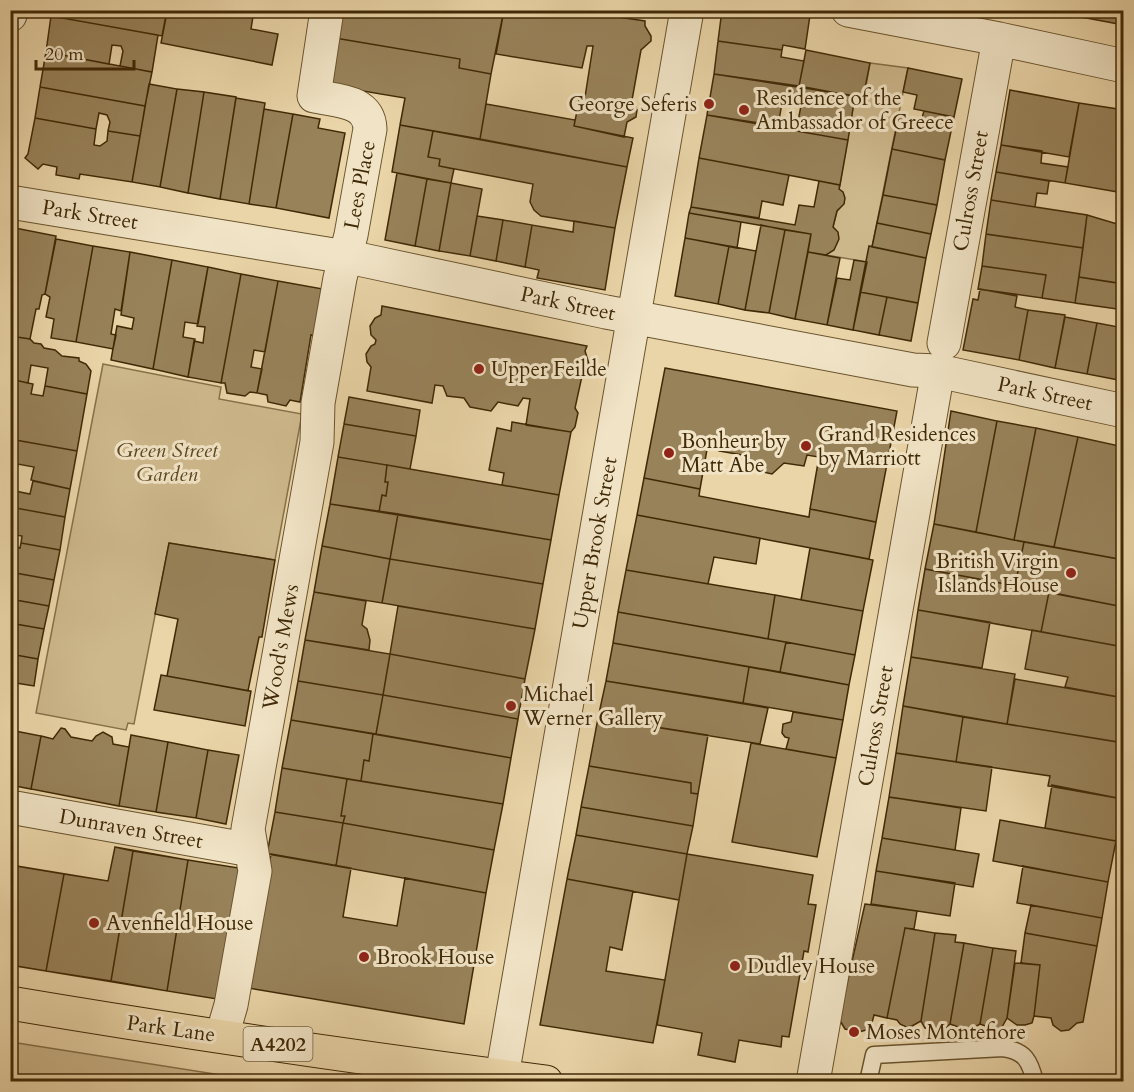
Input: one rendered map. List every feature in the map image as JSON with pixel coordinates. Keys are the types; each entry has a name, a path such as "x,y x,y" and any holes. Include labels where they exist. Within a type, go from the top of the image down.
{"highway":[{"name":"Park Lane","path":"10,1003 502,1079 546,1082"}],"street":[{"name":"Lees Place","path":"327,10 314,96 351,103 366,112 370,120 351,235 344,256"},
{"name":"Upper Brook Street","path":"502,1079 687,10"},
{"path":"848,10 1124,66"},
{"name":"Culross Street","path":"813,1082 999,39"},
{"name":"Park Street","path":"10,202 344,256 634,318 913,370 941,357 1124,411"},
{"name":"Wood's Mews","path":"222,1036 231,1005 255,871 248,829 317,442 318,403 344,256"},
{"name":"Dunraven Street","path":"10,807 251,850"}],"lane":[{"path":"868,1082 874,1055 1003,1048 1020,1053 1031,1063 1035,1082"}],"green space":[{"path":"870,63 908,68 867,262 826,255 836,245 838,238 833,227 837,211 844,203 839,189 855,96 864,97"},
{"name":"Green Street Garden","path":"103,364 221,387 219,399 302,414 275,560 169,543 134,724 128,723 126,730 36,713"},
{"path":"11,1042 259,1081 11,1081"}],"building":[{"path":"53,10 167,10 162,36 51,16"},
{"path":"195,10 254,10 251,29 278,34 272,65 161,43 167,12 194,17"},
{"path":"260,10 286,10 285,15"},
{"path":"340,10 504,10 491,74 459,68 460,59 335,38"},
{"path":"504,10 571,10 645,21 651,41 641,50 632,100 637,110 636,117 627,122 624,137 574,126 580,96 585,97 593,46 587,46 582,68 496,54"},
{"path":"722,10 779,10 810,15 805,49 783,45 782,50 718,41"},
{"path":"1044,10 1124,10 1124,25"},
{"path":"51,16 158,35 152,72 120,66 123,51 121,46 112,45 109,64 46,52"},
{"path":"335,38 460,59 459,68 491,74 480,139 400,125 405,98 327,85"},
{"path":"718,41 782,50 781,57 804,61 799,86 714,74"},
{"path":"806,50 870,63 863,98 799,86"},
{"path":"46,52 152,72 145,106 40,87"},
{"path":"908,68 962,79 954,117 914,109 917,95 903,92"},
{"name":"Residence of the Ambassador of Greece","path":"714,74 855,96 848,140 796,131 801,106 782,103 778,126 707,115"},
{"path":"149,84 177,89 160,187 132,182"},
{"path":"40,87 145,106 140,136 108,131 110,122 107,115 99,113 96,129 35,118"},
{"path":"177,89 204,92 188,193 160,187"},
{"path":"1010,90 1079,103 1069,157 1001,145"},
{"path":"204,92 236,97 220,199 188,193"},
{"path":"236,98 265,103 249,204 220,199"},
{"path":"1079,103 1124,110 1124,193 1065,183"},
{"path":"486,104 575,120 574,126 633,138 627,167 480,139"},
{"path":"264,109 293,114 276,208 249,204"},
{"path":"924,111 954,117 945,160 892,149 899,116 921,121"},
{"path":"293,114 320,119 318,128 345,133 329,218 276,208"},
{"path":"707,115 848,140 840,185 699,158"},
{"path":"35,118 96,129 94,145 100,146 107,141 108,131 140,136 132,182 80,174 79,179 56,175 57,167 43,164 38,169 25,158 28,154"},
{"path":"400,125 433,131 428,157 440,159 439,166 454,169 451,183 392,172"},
{"path":"433,131 627,167 615,228 541,216 530,202 533,184 439,166 440,159 428,157"},
{"path":"1001,145 1042,151 1041,163 1068,167 1065,183 996,172"},
{"path":"892,149 945,160 937,205 883,195"},
{"path":"699,158 789,175 783,205 762,201 759,218 691,207"},
{"path":"996,172 1049,181 1047,194 1037,193 1035,207 991,200"},
{"path":"397,173 427,179 415,246 385,240"},
{"path":"427,179 451,183 439,251 415,246"},
{"path":"819,181 840,185 839,189 845,198 844,204 837,211 833,227 838,232 839,239 834,250 826,255 808,252 811,234 689,213 691,207 795,225 799,205 814,207"},
{"path":"451,183 482,189 470,256 439,251"},
{"path":"883,195 937,205 931,234 877,223"},
{"path":"991,200 1087,215 1083,248 986,234"},
{"path":"689,213 741,222 737,248 685,238"},
{"path":"1087,215 1124,226 1124,284 1079,277"},
{"path":"477,216 503,220 496,261 470,256"},
{"path":"503,220 532,225 525,267 496,261"},
{"path":"574,221 615,228 605,290 537,278 539,270 525,267 532,225 573,232"},
{"path":"877,223 931,234 926,258 872,247"},
{"path":"761,225 785,230 769,313 745,310"},
{"path":"15,228 56,236 45,294 42,295 39,309 36,309 30,339 10,336 10,250"},
{"path":"785,230 811,234 795,319 769,313"},
{"path":"986,234 1083,248 1075,303 1042,298 1046,275 982,266"},
{"path":"685,238 729,246 718,304 675,296"},
{"path":"56,239 93,246 76,342 51,338 54,319 46,317 50,297 45,294"},
{"path":"93,246 130,252 121,311 115,309 111,334 116,335 113,349 76,342"},
{"path":"729,246 756,251 745,310 718,304"},
{"path":"869,246 926,258 918,303 860,292"},
{"path":"130,252 172,260 153,369 111,360 117,326 132,329 134,318 121,315"},
{"path":"808,252 840,258 827,325 795,319"},
{"path":"172,260 208,267 198,324 185,322 183,337 195,339 188,377 153,369"},
{"path":"854,260 867,262 853,330 827,325 837,278 850,280"},
{"path":"982,266 1046,275 1042,298 978,289"},
{"path":"208,267 241,274 221,383 188,377 194,341 203,343 205,327 197,326"},
{"path":"241,274 278,281 265,352 254,350 251,367 262,369 257,393 250,392 245,396 227,393 225,383 221,383"},
{"path":"1079,277 1124,284 1124,310 1075,303"},
{"path":"278,281 323,289 316,336 311,335 300,402 290,400 286,406 268,402 267,395 257,393"},
{"path":"980,289 1017,296 1015,307 1028,310 1019,360 963,350 973,299 978,300"},
{"path":"860,292 887,297 879,335 853,330"},
{"path":"887,297 918,303 911,341 879,335"},
{"name":"Upper Feilde","path":"382,306 587,346 585,351 589,364 582,376 575,408 578,413 575,427 571,432 526,425 530,399 523,398 518,406 498,402 491,411 470,407 464,398 447,396 443,386 435,385 432,403 367,391 371,367 367,362 366,354 376,340 371,335 370,326 375,318 381,315"},
{"path":"1028,310 1065,315 1055,368 1019,360"},
{"path":"1065,317 1097,323 1087,374 1055,368"},
{"path":"1097,323 1124,328 1124,381 1087,374"},
{"path":"10,336 30,339 44,348 55,350 62,356 79,358 79,361 86,364 91,371 87,394 45,386 48,368 31,365 28,383 10,379"},
{"name":"Grand Residences by Marriott","path":"665,368 897,411 876,522 810,509 819,457 807,455 804,466 784,463 772,474 749,469 742,455 719,451 722,440 709,438 700,489 644,478"},
{"path":"10,379 33,384 31,394 43,396 45,386 87,394 77,451 10,439"},
{"path":"349,397 420,410 416,436 344,424"},
{"path":"951,411 997,421 976,532 934,524"},
{"path":"997,421 1036,428 1014,540 976,532"},
{"path":"512,422 571,432 559,495 502,485 504,473 489,470 497,428 511,431"},
{"path":"344,424 416,436 410,469 338,457"},
{"path":"1036,428 1078,437 1054,547 1014,540"},
{"path":"1078,437 1124,447 1124,560 1054,547"},
{"path":"10,439 77,451 70,489 31,480 34,467 18,464 15,478 10,477"},
{"path":"338,457 387,465 386,496 382,495 379,512 330,504"},
{"path":"387,465 559,495 551,540 379,512 382,495 386,496"},
{"path":"644,478 700,489 699,496 809,517 810,509 876,522 869,559 637,515"},
{"path":"33,481 70,489 65,517 10,507 10,490 30,494"},
{"path":"330,504 398,514 390,559 322,546"},
{"path":"10,507 65,517 60,550 21,543 22,536 10,534"},
{"path":"398,514 551,540 543,584 390,559"},
{"path":"637,515 760,538 756,564 714,557 708,584 626,570"},
{"path":"934,524 1024,542 1015,586 925,569"},
{"name":"British Virgin Islands House","path":"1024,542 1124,560 1124,607 1015,586"},
{"path":"21,543 60,550 54,580 10,572 10,546 20,548"},
{"path":"169,543 275,560 262,637 259,637 248,691 167,676 178,619 155,614"},
{"path":"322,546 390,559 382,603 314,592"},
{"path":"810,548 873,560 863,611 801,600"},
{"path":"390,559 543,584 535,629 382,603"},
{"path":"925,569 1049,592 1041,632 918,610"},
{"path":"626,570 775,595 768,639 618,612"},
{"path":"10,572 54,580 49,606 10,599"},
{"path":"314,592 366,601 362,625 367,629 370,640 369,650 305,640"},
{"path":"1049,592 1124,607 1124,647 1041,632"},
{"path":"775,595 863,611 855,655 768,639"},
{"path":"10,599 49,606 44,629 10,623"},
{"path":"398,606 535,629 525,679 390,654"},
{"path":"918,610 990,622 982,668 911,657"},
{"path":"618,612 786,642 780,672 613,643"},
{"path":"10,623 44,629 38,659 10,654"},
{"path":"1032,630 1124,647 1124,698 1065,687 1068,677 1025,669"},
{"path":"305,640 390,654 383,695 298,681"},
{"path":"786,642 855,655 849,685 780,672"},
{"path":"613,643 749,667 743,703 606,681"},
{"path":"10,654 38,659 34,686 10,682"},
{"path":"390,654 525,679 518,719 383,695"},
{"path":"911,657 1015,674 1007,724 903,706"},
{"path":"749,667 849,685 843,720 743,703"},
{"path":"161,675 251,691 245,726 154,710"},
{"path":"1015,679 1124,698 1124,743 1007,724"},
{"path":"298,681 383,695 376,734 291,720"},
{"path":"606,681 768,708 760,744 598,718"},
{"path":"383,695 518,719 511,758 376,734"},
{"path":"903,706 963,717 956,762 896,753"},
{"path":"793,712 843,720 836,758 786,749 789,738 782,733 783,724 791,722"},
{"path":"963,717 1124,743 1123,799 1048,786 1050,776 956,762"},
{"path":"598,718 708,735 698,794 691,793 691,783 589,766"},
{"path":"291,720 373,734 369,761 364,760 361,781 282,768"},
{"path":"61,728 65,729 71,737 92,741 103,732 112,737 113,744 129,747 119,806 31,789 41,736 53,739"},
{"path":"10,730 41,736 31,789 10,785"},
{"path":"373,734 511,758 503,804 361,781 364,760 369,761"},
{"path":"131,735 168,742 156,812 119,806"},
{"path":"168,742 208,750 196,818 156,812"},
{"path":"751,743 836,758 817,857 732,842"},
{"path":"208,750 239,755 226,824 196,818"},
{"path":"896,753 992,767 986,811 889,797"},
{"path":"589,766 691,783 691,793 698,794 693,826 581,807"},
{"path":"282,768 347,779 341,816 345,816 343,823 275,812"},
{"path":"347,779 503,804 494,850 343,823 345,816 341,816"},
{"path":"1052,785 1123,799 1116,841 1045,828"},
{"path":"889,797 961,808 955,850 882,838"},
{"path":"581,807 693,826 687,854 576,835"},
{"path":"275,812 343,823 336,866 267,854"},
{"path":"1000,820 1116,841 1108,882 993,861"},
{"path":"343,823 494,850 486,893 336,866"},
{"path":"576,835 687,854 679,900 567,879"},
{"path":"882,838 979,854 973,887 876,871"},
{"name":"Avenfield House","path":"115,847 188,860 167,991 10,965 10,865 108,881"},
{"path":"115,847 133,851 111,981 46,971 64,874 108,881"},
{"path":"133,851 188,860 167,991 111,981"},
{"name":"Brook House","path":"271,854 351,868 343,917 397,926 405,878 486,893 464,1024 248,988"},
{"name":"Dudley House","path":"687,854 813,875 808,904 816,905 808,952 804,951 789,1037 782,1036 781,1047 739,1040 735,1062 698,1055 702,1033 657,1025"},
{"path":"188,860 239,868 217,999 167,991"},
{"path":"10,865 64,874 46,971 10,965"},
{"path":"1023,866 1108,882 1102,918 1017,903"},
{"path":"876,871 955,883 950,916 871,904"},
{"path":"567,879 633,891 622,950 610,947 606,971 665,980 653,1043 540,1025"},
{"path":"865,904 917,911 914,929 905,928 887,1018 874,1015 872,1023 866,1030 859,1032 845,1029 839,1019"},
{"path":"1031,905 1102,918 1097,946 1025,933"},
{"path":"905,928 935,933 921,1021 906,1027 897,1020 887,1018"},
{"path":"935,933 956,935 955,942 964,943 950,1024 940,1032 925,1028 921,1021"},
{"path":"1025,933 1097,946 1083,1022 1077,1023 1069,1030 1061,1031 1053,1025 1051,1018 1034,1016 1040,965 1021,963"},
{"path":"964,943 993,948 980,1024 972,1029 950,1024"},
{"path":"993,948 1016,951 1007,1018 1002,1027 996,1030 980,1024"},
{"path":"1015,963 1040,965 1034,1016 1032,1023 1025,1025 1017,1025 1007,1018"}],"place":[{"name":"George Seferis","path":"709,104"},
{"name":"Residence of the Ambassador of Greece","path":"744,110"},
{"name":"Upper Feilde","path":"479,369"},
{"name":"Grand Residences by Marriott","path":"806,446"},
{"name":"Bonheur by Matt Abe","path":"669,453"},
{"name":"British Virgin Islands House","path":"1071,573"},
{"name":"Michael Werner Gallery","path":"511,706"},
{"name":"Avenfield House","path":"94,923"},
{"name":"Brook House","path":"364,957"},
{"name":"Dudley House","path":"735,966"},
{"name":"Moses Montefiore","path":"854,1032"}]}
